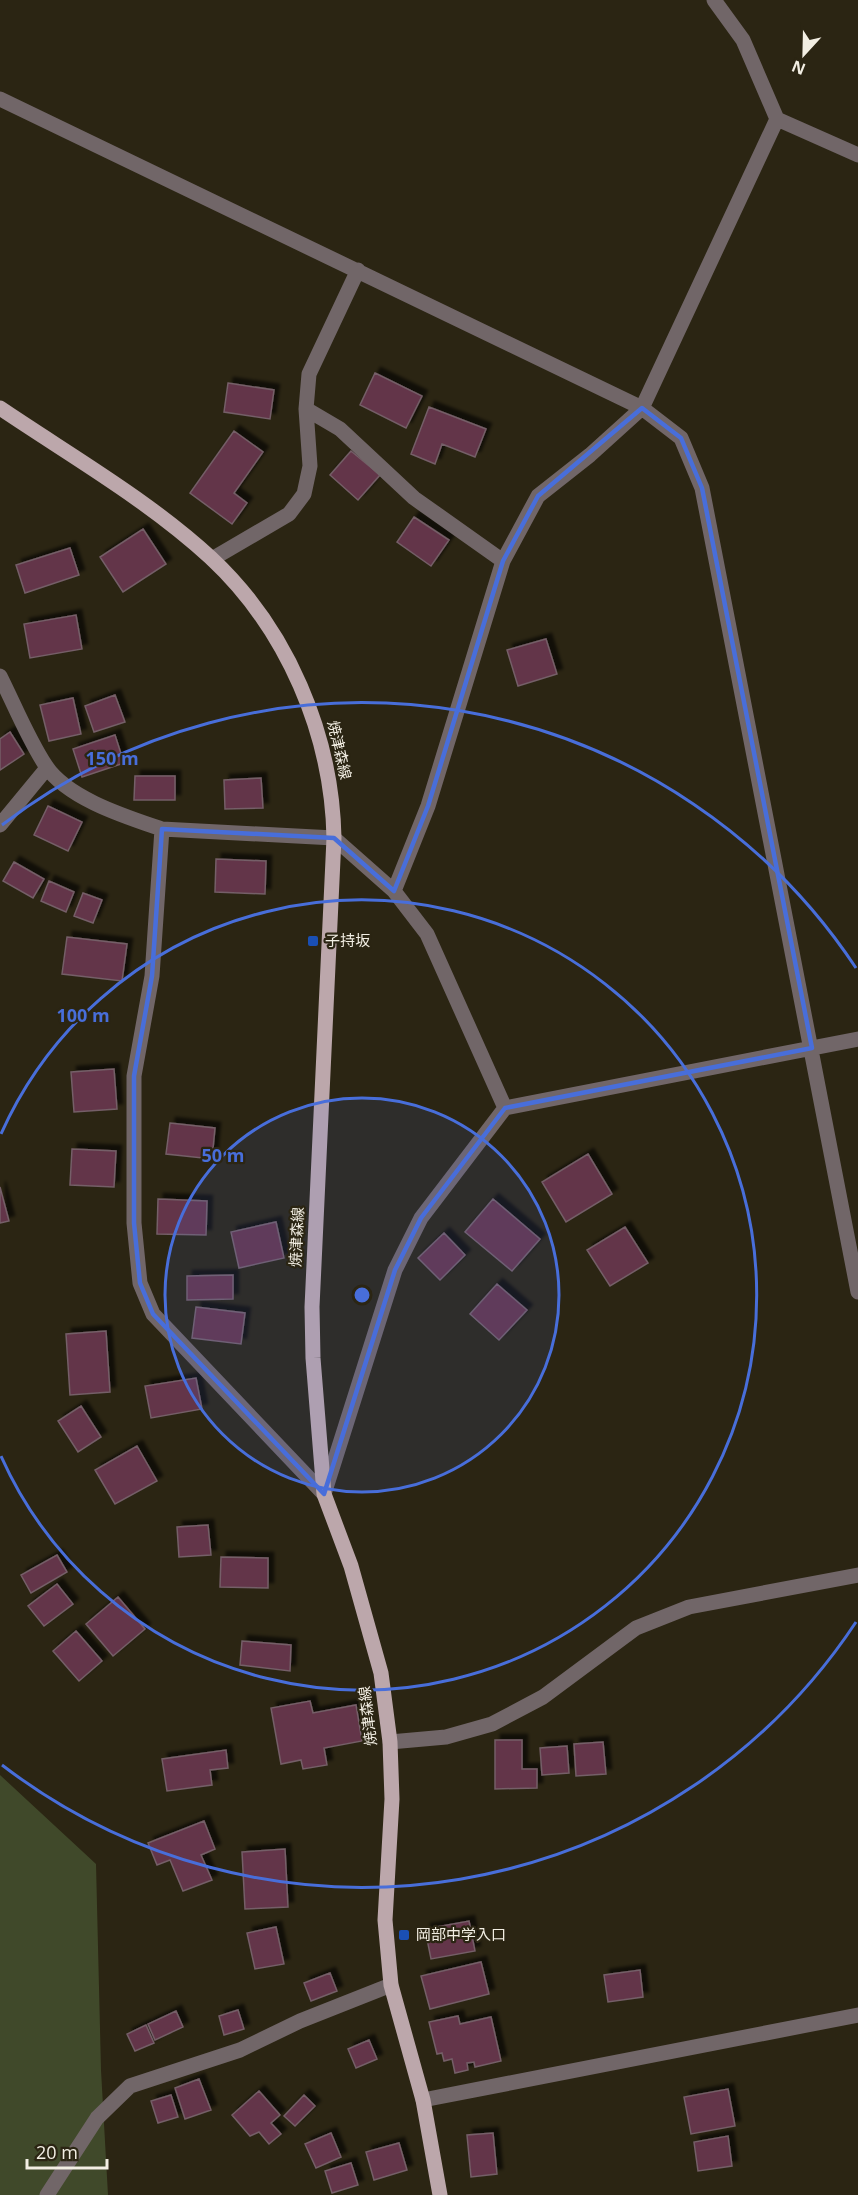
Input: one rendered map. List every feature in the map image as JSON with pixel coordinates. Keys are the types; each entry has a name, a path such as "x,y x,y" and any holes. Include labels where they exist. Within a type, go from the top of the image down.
{"main road":[{"name":"焼津森線","path":"0,408 164,518 212,559 268,625 302,689 322,743 333,814 334,838 312,1307 313,1358 324,1494 351,1566 381,1674 390,1742 392,1799 385,1920 391,1985 423,2100 440,2195"}],"street":[{"path":"714,0 743,39 777,119 858,155"},
{"path":"0,99 642,408 681,438 702,488 858,1292"},
{"path":"394,891 428,806 502,561 538,496 590,455 642,408 777,119"},
{"path":"212,559 289,514 304,494 310,466 306,409 309,374 358,270"},
{"path":"306,409 340,429 414,498 502,561"},
{"path":"0,676 47,768 72,789 106,811 162,829 334,838 394,891 427,934 505,1108"},
{"path":"0,825 47,768"},
{"path":"162,829 152,976 134,1076 134,1223 140,1283 153,1314 324,1494 395,1270 421,1218 505,1108 858,1039"},
{"path":"390,1742 446,1737 492,1724 543,1696 636,1628 689,1607 858,1575"},
{"path":"46,2195 97,2118 130,2086 240,2050 300,2021 391,1985"},
{"path":"423,2100 858,2015"}],"highlighted area":[{"path":"642,408 681,438 702,488 812,1048 505,1108 421,1218 395,1270 324,1494 153,1314 140,1283 134,1223 134,1076 152,976 162,829 334,838 394,891 428,806 503,561 538,496"}],"green space":[{"path":"0,1775 96,1864 101,2070 108,2195 0,2195"}],"building":[{"path":"375,373 422,396 406,428 360,405"},
{"path":"228,383 274,390 270,419 224,412"},
{"path":"429,407 486,429 475,457 442,444 435,464 411,454"},
{"path":"234,431 263,452 234,493 247,503 232,524 190,493"},
{"path":"351,451 380,475 358,500 330,475"},
{"path":"414,517 449,540 431,566 397,542"},
{"path":"143,529 166,564 123,592 100,557"},
{"path":"70,548 79,575 25,593 16,565"},
{"path":"76,615 82,649 30,658 24,624"},
{"path":"546,639 557,674 518,686 507,650"},
{"path":"115,695 125,722 94,732 85,706"},
{"path":"73,698 81,734 49,741 40,705"},
{"path":"10,732 24,754 0,770 0,739"},
{"path":"115,735 124,763 82,777 73,749"},
{"path":"135,776 175,776 175,800 134,800"},
{"path":"261,778 263,808 225,809 224,780"},
{"path":"48,806 82,822 68,851 34,835"},
{"path":"216,859 266,861 265,894 215,892"},
{"path":"14,862 44,879 33,898 3,881"},
{"path":"49,881 74,892 66,912 41,901"},
{"path":"83,893 102,900 93,923 74,916"},
{"path":"67,937 127,944 122,981 62,974"},
{"path":"114,1069 117,1109 74,1112 71,1072"},
{"path":"170,1123 215,1128 212,1159 166,1154"},
{"path":"72,1149 116,1151 114,1187 70,1185"},
{"path":"588,1154 612,1194 566,1222 542,1182"},
{"path":"0,1187 9,1221 0,1223"},
{"path":"158,1199 207,1201 206,1235 157,1234"},
{"path":"493,1199 540,1239 512,1271 465,1232"},
{"path":"276,1222 284,1258 239,1268 231,1232"},
{"path":"625,1227 648,1263 610,1286 587,1250"},
{"path":"444,1233 465,1255 440,1280 418,1258"},
{"path":"233,1275 233,1299 187,1300 187,1276"},
{"path":"497,1284 527,1310 499,1340 470,1314"},
{"path":"196,1307 245,1313 241,1344 192,1338"},
{"path":"106,1331 110,1392 70,1395 66,1334"},
{"path":"196,1378 202,1409 151,1418 145,1386"},
{"path":"81,1406 101,1437 78,1452 58,1421"},
{"path":"137,1446 157,1481 115,1504 95,1470"},
{"path":"208,1525 211,1555 179,1557 177,1527"},
{"path":"57,1555 67,1572 31,1593 21,1575"},
{"path":"221,1557 268,1558 268,1588 220,1587"},
{"path":"57,1584 73,1604 44,1626 28,1606"},
{"path":"118,1597 145,1629 113,1656 86,1624"},
{"path":"76,1631 102,1661 79,1681 53,1651"},
{"path":"242,1641 291,1645 290,1671 240,1665"},
{"path":"310,1701 313,1713 356,1705 362,1741 324,1748 327,1765 303,1769 301,1760 281,1764 271,1708"},
{"path":"495,1740 522,1740 522,1769 537,1769 537,1788 495,1789"},
{"path":"603,1742 606,1774 576,1776 574,1744"},
{"path":"567,1746 569,1773 542,1775 540,1748"},
{"path":"226,1750 228,1768 210,1770 212,1785 167,1791 162,1759"},
{"path":"204,1821 215,1849 201,1855 212,1880 183,1891 170,1860 157,1865 148,1843"},
{"path":"285,1849 288,1907 245,1909 242,1852"},
{"path":"469,1921 475,1951 431,1959 425,1929"},
{"path":"276,1927 284,1964 255,1969 247,1933"},
{"path":"481,1962 489,1994 430,2009 421,1976"},
{"path":"640,1970 643,1997 608,2002 604,1975"},
{"path":"330,1973 337,1991 311,2001 304,1983"},
{"path":"238,2010 244,2029 224,2035 219,2016"},
{"path":"176,2011 183,2027 155,2040 148,2024"},
{"path":"458,2016 460,2024 491,2017 501,2061 475,2067 474,2062 467,2063 468,2070 455,2073 452,2059 444,2061 442,2053 437,2054 429,2022"},
{"path":"146,2025 154,2043 135,2051 127,2034"},
{"path":"369,2040 377,2059 356,2068 348,2049"},
{"path":"199,2079 211,2110 185,2119 175,2088"},
{"path":"728,2089 735,2126 691,2134 684,2097"},
{"path":"259,2091 280,2115 271,2123 281,2134 269,2144 259,2132 250,2136 232,2115"},
{"path":"171,2095 178,2117 158,2123 151,2101"},
{"path":"304,2095 315,2106 295,2126 284,2116"},
{"path":"331,2133 341,2157 316,2168 305,2144"},
{"path":"493,2133 497,2174 471,2177 467,2135"},
{"path":"728,2136 732,2166 698,2171 694,2142"},
{"path":"399,2143 407,2170 374,2180 366,2152"},
{"path":"351,2163 358,2185 332,2193 325,2171"}],"place":[{"name":"子持坂","path":"313,941"},
{"name":"岡部中学入口","path":"404,1935"}]}
